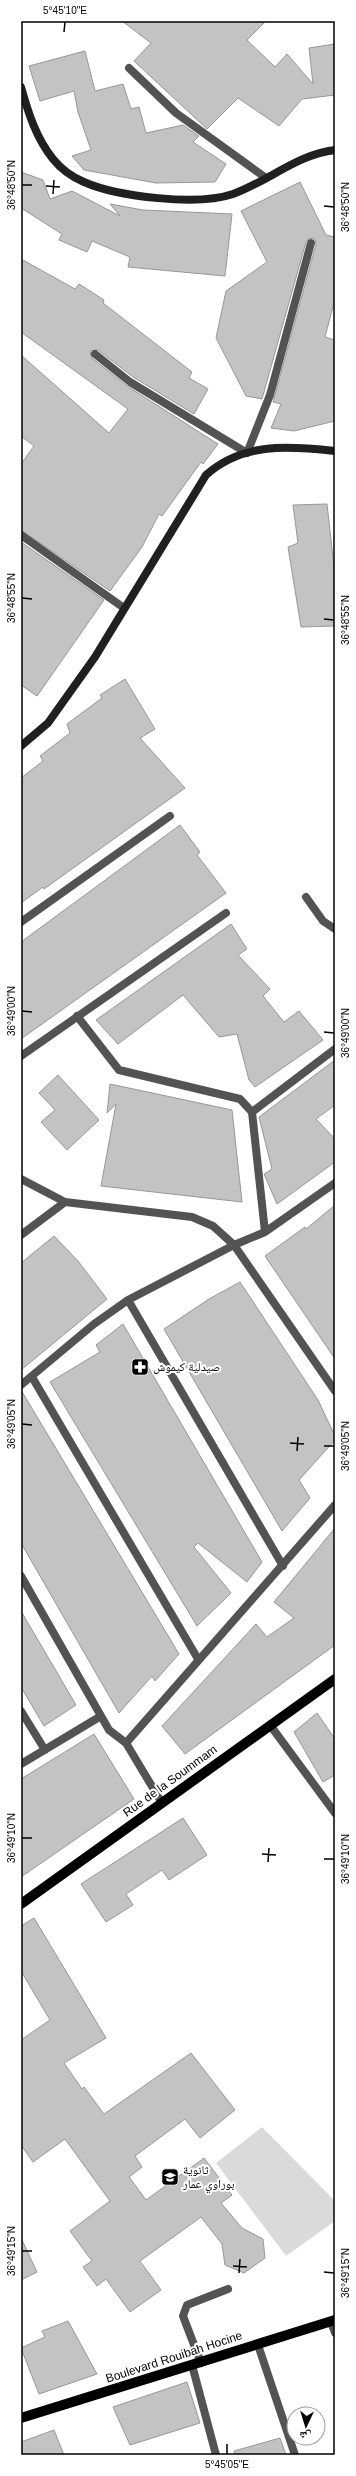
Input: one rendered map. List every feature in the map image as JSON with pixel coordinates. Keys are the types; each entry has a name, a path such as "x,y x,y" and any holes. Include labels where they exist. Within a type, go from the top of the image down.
{"main road":[{"path":"21,87 33,122 44,147 63,169 85,183 119,192 143,195 215,199 234,194 303,160 335,150"},
{"path":"21,746 48,723 94,657 206,475 225,460 247,452 283,446 335,451"},
{"name":"Rue de la Soummam","path":"21,1904 335,1679"},
{"name":"Boulevard Rouibah Hocine","path":"21,2418 333,2321"}],"street":[{"path":"129,68 176,113 266,178"},
{"path":"95,354 130,382 247,452 270,395 312,243"},
{"path":"21,535 124,608"},
{"path":"21,922 170,816"},
{"path":"306,897 323,921 335,928"},
{"path":"21,1056 226,913"},
{"path":"78,1016 119,1070 240,1099 252,1112 265,1232"},
{"path":"252,1112 335,1049"},
{"path":"21,1179 66,1202 192,1217 213,1226 234,1245 335,1391"},
{"path":"21,1385 94,1324 128,1300 234,1245 265,1232 335,1183"},
{"path":"21,1235 66,1202"},
{"path":"128,1300 283,1566"},
{"path":"32,1377 198,1659"},
{"path":"126,1743 198,1659 283,1566 335,1505"},
{"path":"21,1576 109,1730 126,1743 162,1803"},
{"path":"21,1711 45,1750"},
{"path":"21,1764 101,1716"},
{"path":"270,1725 335,1813"},
{"path":"216,2455 196,2364 183,2316 187,2305 228,2289"},
{"path":"333,2321 335,2333"},
{"path":"258,2345 295,2455"}],"shaded area":[{"path":"262,2127 335,2201 335,2221 286,2256 216,2163"}],"building":[{"path":"122,21 266,21 247,40 275,67 287,54 313,84 309,48 335,44 335,95 302,99 279,126 238,98 207,129 134,61 151,43"},
{"path":"85,51 95,91 123,84 131,109 139,107 146,133 183,125 199,136 193,142 226,164 215,182 156,183 84,170 72,156 91,150 78,112 74,91 40,101 29,66"},
{"path":"21,172 43,180 50,199 72,191 120,216 110,204 143,210 232,214 225,276 128,267 130,257 92,241 87,252 59,240 62,234 21,208"},
{"path":"300,182 326,235 335,237 335,299 325,337 335,340 335,421 294,431 271,428 281,404 273,402 316,244 315,239 309,238 306,242 262,399 246,396 216,338 226,291 267,262 241,211"},
{"path":"21,259 75,289 79,284 104,300 103,303 192,372 189,378 208,389 194,414 133,377 98,350 90,351 92,358 127,386 218,444 203,464 201,462 162,516 159,514 142,547 110,591 21,530 21,464 34,446 21,436 21,355 109,433 128,409 21,332"},
{"path":"327,504 335,576 335,626 301,627 288,547 298,543 293,505"},
{"path":"21,542 104,600 37,696 21,685"},
{"path":"125,679 155,729 140,738 185,788 44,889 43,887 21,903 21,778 43,761 40,756 70,733 67,724 102,698 100,695"},
{"path":"180,825 200,852 197,855 226,893 21,1039 21,942"},
{"path":"231,924 247,949 238,955 270,989 263,996 284,1022 299,1011 323,1040 255,1087 249,1080 237,1034 219,1037 183,995 118,1044 96,1020"},
{"path":"335,1060 335,1105 316,1119 335,1139 335,1162 277,1204 264,1174 272,1169 259,1117"},
{"path":"58,1075 99,1120 67,1150 41,1122 55,1110 39,1093"},
{"path":"110,1084 232,1110 242,1202 101,1186 116,1104 107,1113"},
{"path":"335,1205 335,1359 265,1256 305,1227 306,1229"},
{"path":"54,1236 78,1261 107,1299 21,1370 21,1263"},
{"path":"240,1282 318,1400 335,1436 335,1440 299,1480 310,1498 282,1531 164,1329 209,1299"},
{"path":"123,1324 262,1562 247,1582 198,1543 194,1547 231,1593 197,1626 50,1382 100,1352 96,1345"},
{"path":"21,1390 179,1654 155,1681 152,1676 119,1713 21,1543"},
{"path":"335,1528 335,1645 185,1754 162,1726 256,1624 267,1637 294,1618 274,1602"},
{"path":"21,1611 76,1705 44,1726 21,1687"},
{"path":"317,1713 335,1739 335,1775 323,1782 294,1732"},
{"path":"94,1734 134,1799 21,1877 21,1779"},
{"path":"183,1818 207,1855 169,1880 162,1870 126,1894 133,1905 106,1922 81,1884"},
{"path":"34,1918 106,2038 64,2063 82,2089 84,2087 104,2114 191,2053 235,2110 200,2138 185,2119 135,2156 142,2167 129,2177 146,2200 204,2158 232,2195 221,2203 242,2228 263,2239 265,2258 244,2273 225,2265 222,2244 201,2217 140,2261 161,2290 130,2312 106,2279 97,2286 83,2267 92,2261 70,2231 110,2201 65,2139 33,2162 21,2145 21,2040 50,2020 21,1971 21,1926"},
{"path":"21,2238 37,2272 21,2280"},
{"path":"68,2321 97,2374 39,2394 21,2348 45,2337 42,2331"},
{"path":"187,2382 200,2423 130,2445 113,2407"},
{"path":"54,2430 64,2455 21,2455 21,2442"},
{"path":"280,2438 286,2455 235,2455 234,2451"}],"place":[{"name":"صيدلية كيموش","path":"140,1367"},
{"name":"ثانوية بوراوي عمار","path":"170,2177"}]}
